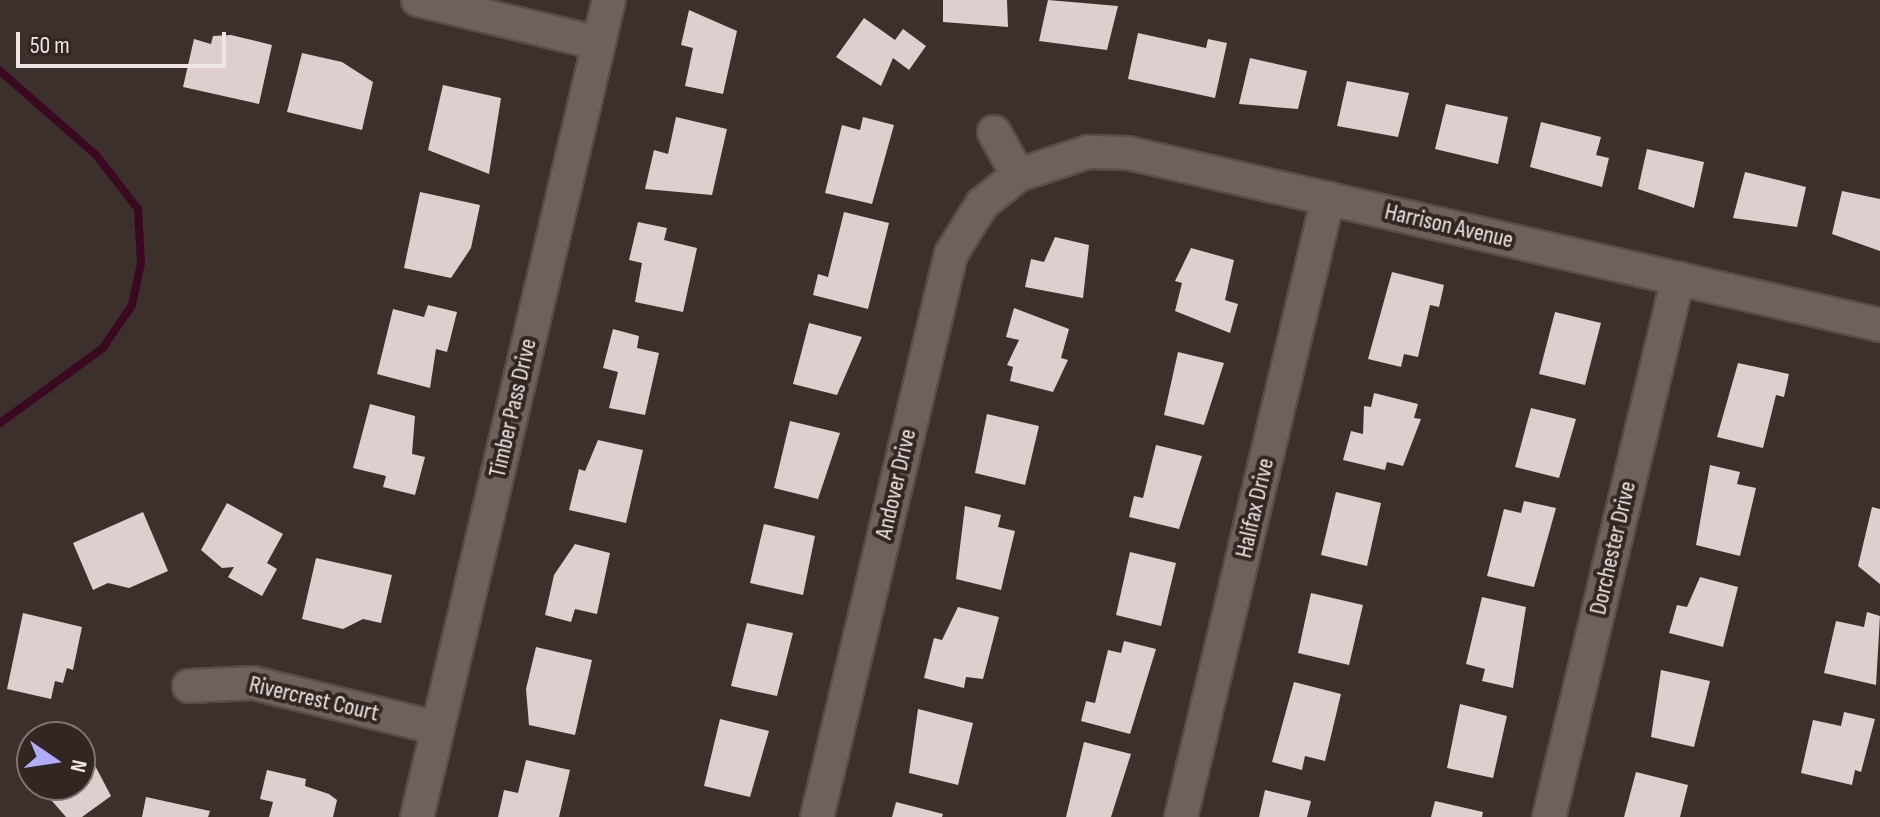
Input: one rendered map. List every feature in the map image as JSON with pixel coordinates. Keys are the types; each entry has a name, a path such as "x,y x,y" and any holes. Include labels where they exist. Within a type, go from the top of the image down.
{"street":[{"path":"418,0 599,43"},
{"name":"Timber Pass Drive","path":"417,817 609,0"},
{"path":"994,132 1018,175"},
{"name":"Harrison Avenue","path":"1018,175 1088,152 1128,153 1880,325"},
{"name":"Andover Drive","path":"817,817 951,254 982,204 1018,175"},
{"name":"Halifax Drive","path":"1181,817 1328,198"},
{"name":"Dorchester Drive","path":"1549,817 1678,278"},
{"name":"Rivercrest Court","path":"189,686 253,683 438,728"}],"building":[{"path":"943,0 1007,0 1008,27 943,22"},
{"path":"1048,0 1118,6 1107,50 1039,41"},
{"path":"689,10 737,31 723,94 685,86 693,48 681,45"},
{"path":"864,18 895,40 903,29 926,46 909,70 893,58 881,86 836,57"},
{"path":"1138,33 1206,48 1208,39 1227,43 1215,98 1128,79"},
{"path":"231,35 272,45 259,104 183,87 194,39 211,44 213,36"},
{"path":"302,53 342,62 373,82 362,130 287,112"},
{"path":"1250,58 1307,71 1298,109 1239,104"},
{"path":"1347,81 1409,93 1398,137 1337,126"},
{"path":"443,85 501,98 489,174 428,150"},
{"path":"1446,104 1508,117 1498,164 1435,149"},
{"path":"676,117 727,129 712,195 645,189 654,150 668,154"},
{"path":"863,117 894,125 872,204 825,193 842,125 860,130"},
{"path":"1541,122 1601,137 1596,155 1609,158 1602,187 1530,167"},
{"path":"1647,149 1704,162 1694,208 1638,189"},
{"path":"1745,172 1806,187 1797,227 1733,218"},
{"path":"1842,191 1880,199 1880,251 1832,234"},
{"path":"420,192 480,205 471,248 451,278 404,268"},
{"path":"844,212 889,223 868,309 813,295 818,274 828,277"},
{"path":"638,222 667,228 664,240 697,248 683,312 635,302 642,263 629,260"},
{"path":"1055,237 1089,245 1083,298 1025,287 1031,259 1044,262"},
{"path":"1191,248 1234,260 1225,300 1238,304 1230,333 1175,311 1182,283 1175,281"},
{"path":"1392,272 1444,285 1439,307 1430,305 1418,357 1404,354 1401,367 1368,359"},
{"path":"428,305 457,312 447,352 436,349 430,388 377,374 393,309 424,317"},
{"path":"1014,308 1069,329 1061,358 1068,360 1053,392 1010,381 1013,367 1007,365 1019,340 1006,337"},
{"path":"1555,312 1601,323 1585,385 1539,374"},
{"path":"809,323 862,337 837,395 793,384"},
{"path":"613,329 639,336 637,348 659,353 645,415 609,408 618,372 603,368"},
{"path":"1178,352 1224,363 1204,425 1164,415"},
{"path":"1738,363 1789,374 1784,397 1776,395 1763,448 1717,437"},
{"path":"1374,393 1418,404 1414,418 1421,419 1403,466 1387,462 1385,470 1343,460 1351,431 1363,434 1364,406 1371,407"},
{"path":"370,404 415,416 412,454 425,457 415,495 383,487 386,476 353,468"},
{"path":"1531,408 1576,419 1559,478 1515,467"},
{"path":"987,414 1039,426 1025,485 975,473"},
{"path":"790,421 840,433 818,499 774,488"},
{"path":"598,440 643,450 626,523 569,510 579,469 585,471"},
{"path":"1156,445 1202,456 1179,529 1129,517 1134,496 1143,498"},
{"path":"1710,465 1740,472 1737,484 1756,488 1740,556 1696,545"},
{"path":"1336,492 1381,503 1367,566 1321,555"},
{"path":"1524,501 1556,508 1534,587 1487,576 1504,509 1521,513"},
{"path":"227,503 283,534 267,563 277,569 262,596 228,577 234,567 222,568 201,550"},
{"path":"965,506 1001,515 998,527 1015,531 1001,590 956,579"},
{"path":"1872,507 1880,509 1880,584 1858,566"},
{"path":"143,512 168,571 129,588 108,583 93,590 73,543"},
{"path":"764,524 815,536 803,595 750,583"},
{"path":"575,544 610,553 597,614 575,609 571,622 545,615 554,575"},
{"path":"1130,552 1176,563 1161,626 1116,615"},
{"path":"316,558 392,575 381,623 363,619 343,629 302,619"},
{"path":"1700,577 1738,587 1723,647 1669,633 1677,605 1687,607"},
{"path":"1311,593 1363,605 1349,665 1298,653"},
{"path":"1482,597 1526,607 1513,688 1482,681 1485,669 1466,664"},
{"path":"958,607 999,617 983,679 966,677 964,688 924,678 934,638 942,640"},
{"path":"1867,612 1880,616 1876,685 1824,673 1836,621 1864,627"},
{"path":"23,613 82,627 73,670 67,668 63,683 55,681 51,699 7,689"},
{"path":"747,623 793,633 777,696 731,686"},
{"path":"1124,641 1156,649 1130,734 1081,721 1086,701 1095,703 1108,650 1121,653"},
{"path":"536,647 592,660 575,735 529,725 526,689"},
{"path":"1661,670 1710,681 1694,747 1651,737"},
{"path":"1294,682 1341,694 1325,761 1305,756 1302,770 1272,762"},
{"path":"1460,704 1507,716 1493,778 1447,768"},
{"path":"918,709 973,723 958,785 909,773"},
{"path":"1844,712 1875,719 1861,772 1855,770 1852,785 1801,773 1813,720 1841,726"},
{"path":"720,719 769,731 750,797 704,786"},
{"path":"1084,742 1131,754 1111,817 1066,817"},
{"path":"526,760 570,770 559,817 498,817 504,790 518,793"},
{"path":"96,767 111,796 82,817 66,817 52,801 96,801"},
{"path":"267,770 306,779 305,786 329,794 337,800 333,817 269,817 273,802 260,799"},
{"path":"1636,772 1688,785 1680,817 1624,817"},
{"path":"1265,790 1311,801 1307,817 1259,817"},
{"path":"146,797 210,811 208,817 142,817"},
{"path":"1435,801 1483,812 1482,817 1431,817"},
{"path":"896,802 943,814 942,817 892,817"}],"waterway":[{"path":"0,71 96,155 138,209 141,263 132,305 103,348 0,423"}]}
